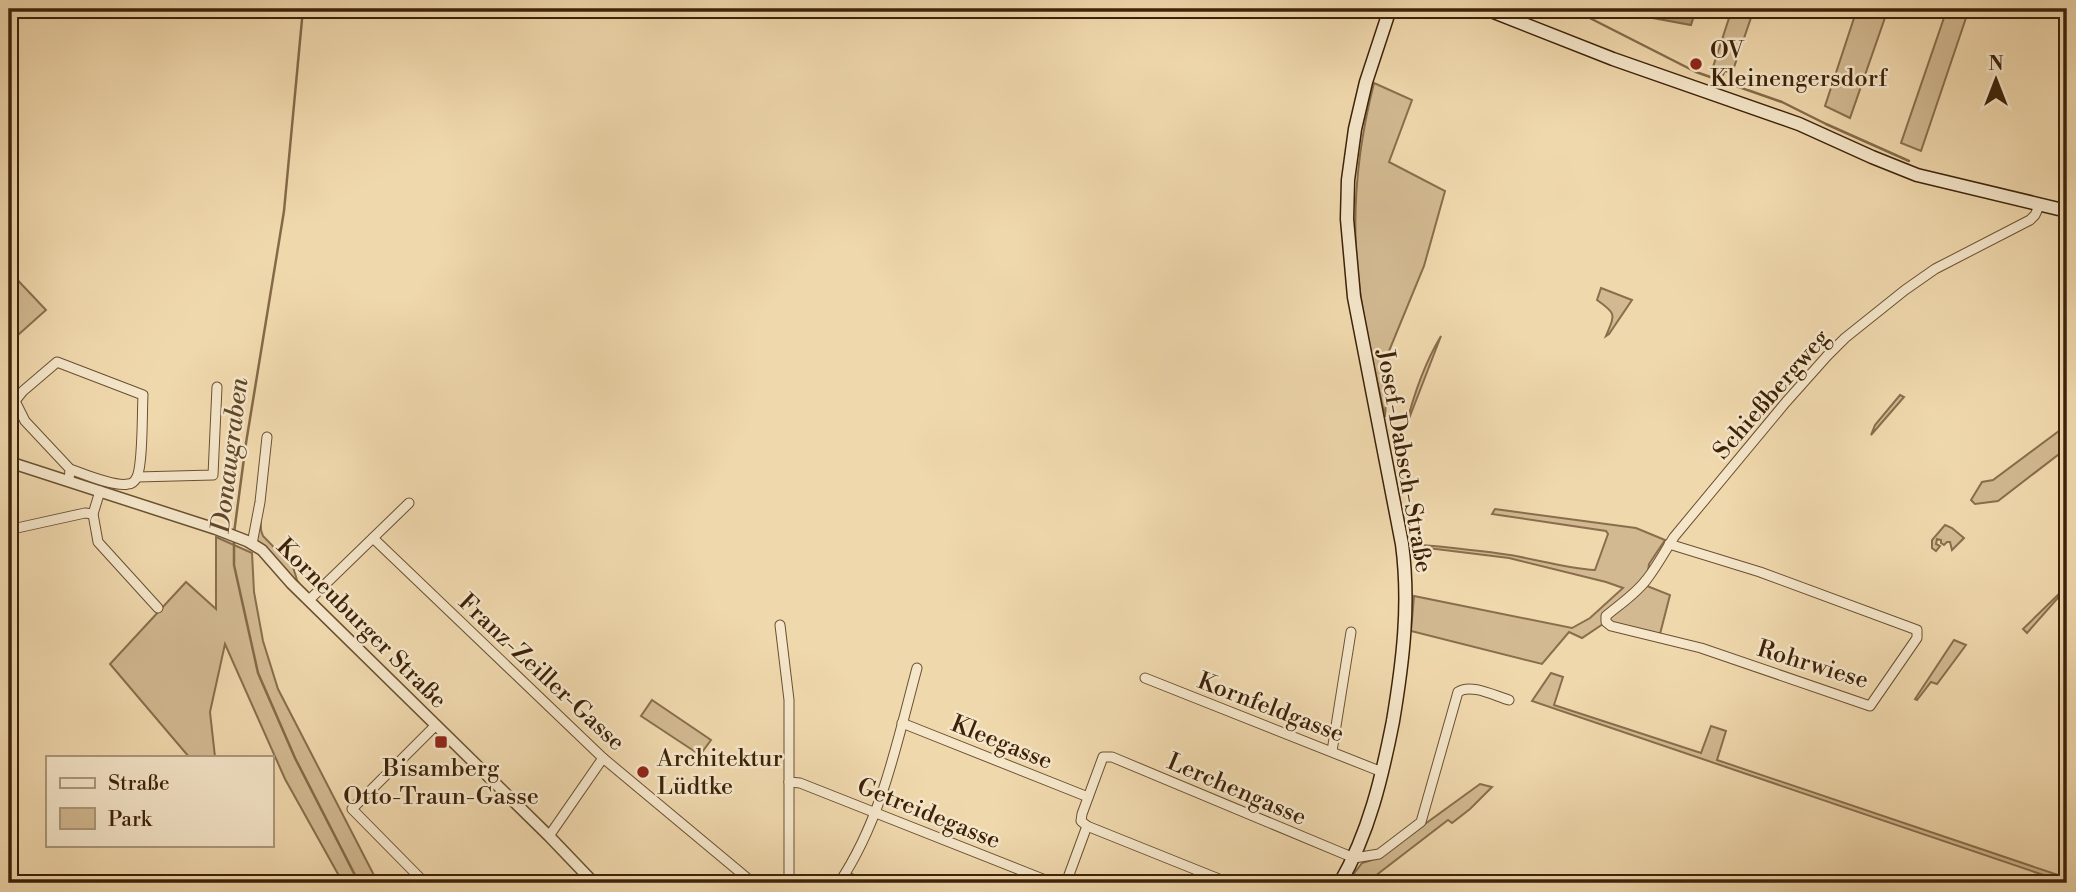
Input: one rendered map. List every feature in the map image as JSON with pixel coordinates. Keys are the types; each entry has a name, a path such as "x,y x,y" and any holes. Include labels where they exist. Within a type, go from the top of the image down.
{"main road":[{"name":"Josef-Dabsch-Straße","path":"1340,883 1369,821 1382,772 1404,650 1405,576 1398,521 1354,297 1347,219 1349,171 1355,128 1366,82 1390,9"},
{"name":"Josef-Dabsch-Straße","path":"1381,41 1398,9"},
{"path":"1486,9 1649,72 1798,124 1917,175 2067,211"}],"street":[{"name":"Schießbergweg","path":"1609,625 1606,616 1641,587 1669,544 1786,402 1845,338 1935,269 2033,218 2040,204"},
{"path":"57,362 143,395 141,447 137,477 132,483 127,485 69,475 25,421 15,401 57,362"},
{"path":"137,477 213,475 217,387"},
{"path":"249,542 260,502 267,437"},
{"name":"Korneuburger Straße","path":"9,462 69,475 100,491 221,531 262,550 291,583 594,883"},
{"path":"100,491 93,514 98,542 158,608"},
{"path":"309,600 409,503"},
{"path":"17,528 85,513 93,514"},
{"name":"Franz-Zeiller-Gasse","path":"373,538 603,758 753,883"},
{"name":"Rohrwiese","path":"1609,625 1700,648 1870,706 1917,638 1918,632 1914,628 1760,572 1669,544"},
{"path":"779,625 789,701 789,883"},
{"path":"1332,751 1351,632"},
{"path":"862,883 841,880 863,845 876,813 916,668"},
{"name":"Kornfeldgasse","path":"1145,678 1382,772"},
{"path":"1354,858 1378,854 1421,822 1458,692 1472,689 1510,700"},
{"name":"Kleegasse","path":"902,723 1088,797"},
{"path":"425,883 352,809 435,726"},
{"name":"Lerchengasse","path":"1088,797 1101,761 1105,757 1112,757 1354,858"},
{"path":"549,836 603,758"},
{"name":"Getreidegasse","path":"789,782 800,783 1053,883"},
{"path":"1088,797 1081,817 1081,821 1087,826 1229,883"},
{"path":"1066,883 1087,826"}],"green space":[{"path":"1732,9 1754,9 1732,73 1725,71 1723,75 1712,70"},
{"path":"1857,9 1888,9 1850,118 1825,106"},
{"path":"1947,9 1969,9 1921,151 1901,143"},
{"path":"1374,83 1412,100 1389,162 1445,191 1424,266 1389,351 1385,417 1363,311 1355,226 1357,178"},
{"path":"9,271 46,310 9,343"},
{"path":"1601,288 1632,300 1606,336 1612,315 1608,308 1597,300"},
{"path":"1441,336 1405,429 1420,381"},
{"path":"1900,395 1904,397 1871,435 1875,425"},
{"path":"2067,425 2067,448 1998,501 1975,504 1971,500 1982,482 1993,480"},
{"path":"260,502 263,536 293,567 309,600 252,544"},
{"path":"1495,509 1636,528 1665,540 1649,564 1648,571 1654,575 1647,586 1670,595 1660,634 1603,624 1582,638 1569,632 1542,664 1411,631 1414,596 1572,628 1590,618 1623,588 1509,558 1411,546 1510,555 1595,570 1608,534 1606,531 1492,514"},
{"path":"1945,525 1964,538 1952,550 1950,542 1944,545 1937,539 1936,544 1940,546 1936,551 1932,548 1932,540"},
{"path":"216,537 252,553 254,592 263,641 278,689 378,883 343,883 285,779 225,644 210,712 215,756 188,756 110,664 186,582 216,609"},
{"path":"2064,591 2027,633 2023,629"},
{"path":"1954,640 1966,645 1937,684 1931,682 1917,700 1915,699"},
{"path":"1551,673 1563,677 1554,705 1701,753 1711,726 1726,731 1717,760 2067,878 2067,883 1532,701"},
{"path":"652,700 711,740 700,755 641,716"},
{"path":"1480,784 1492,787 1452,823 1448,820 1366,883 1347,883 1362,863 1378,858"}],"shaded area":[{"path":"1649,9 1696,9 1691,25 1647,17"}],"waterway":[{"name":"Donaugraben","path":"234,533 284,211 303,9"},
{"path":"1572,9 1696,72 1782,102 1909,161"},
{"name":"Donaugraben","path":"234,539 234,565 258,673 295,758 359,883"}],"place":[{"name":"OV Kleinengersdorf","path":"1696,64"},
{"name":"Bisamberg Otto-Traun-Gasse","path":"441,742"},
{"name":"Architektur Lüdtke","path":"643,772"}]}
